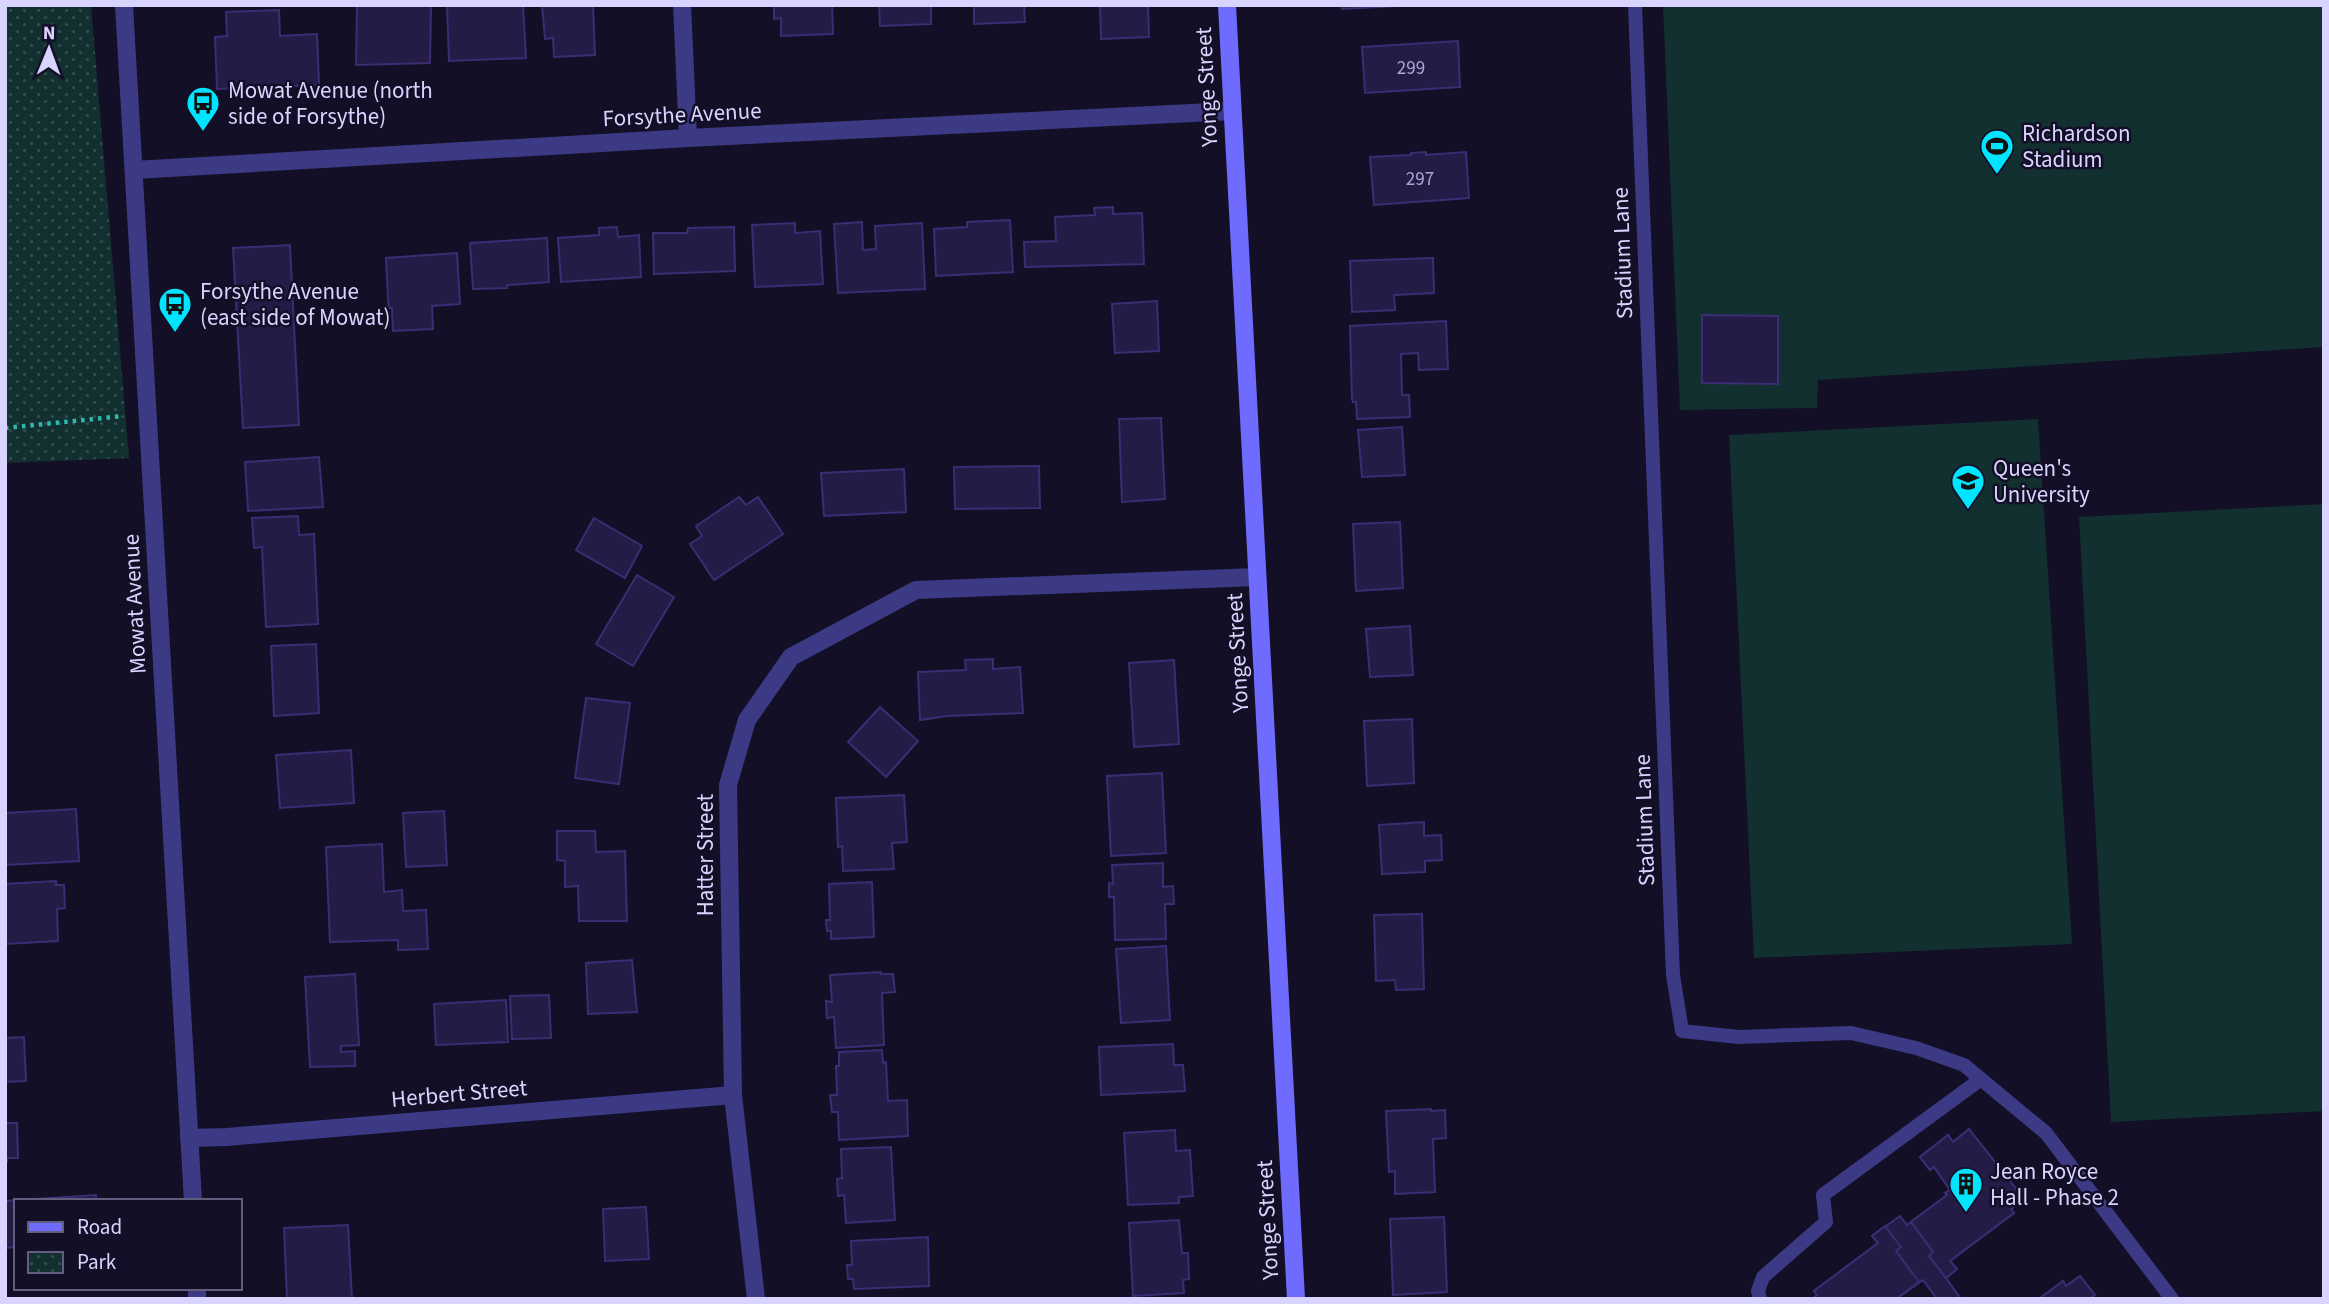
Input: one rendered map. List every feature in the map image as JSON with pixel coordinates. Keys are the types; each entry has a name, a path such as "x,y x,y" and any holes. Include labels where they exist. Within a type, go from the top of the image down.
{"street":[{"name":"Mowat Avenue","path":"124,5 193,1199"},
{"path":"682,5 688,138"},
{"name":"Yonge Street","path":"1227,5 1296,1299"},
{"name":"Forsythe Avenue","path":"134,170 688,138 1232,111"},
{"name":"Hatter Street","path":"756,1299 733,1096 728,785 747,720 792,657 916,590 1257,577"},
{"name":"Herbert Street","path":"189,1138 227,1138 733,1096"}],"lane":[{"name":"Stadium Lane","path":"1635,5 1673,975 1682,1031 1740,1037 1851,1033 1916,1048 1965,1065 2046,1133 2172,1299"},
{"path":"1760,1299 1758,1291 1763,1278 1826,1222 1823,1195 1981,1079"}],"path":[{"path":"5,428 148,413"}],"green space":[{"path":"5,5 91,5 129,458 5,463"},
{"name":"Richardson Stadium","path":"1663,5 2324,5 2324,347 1818,380 1817,408 1680,410"},
{"path":"2038,419 2072,944 1754,958 1729,435"},
{"path":"2324,504 2324,1111 2111,1122 2079,517"}],"building":[{"path":"357,5 431,5 430,63 356,65"},
{"path":"447,5 523,5 526,58 449,61"},
{"path":"542,5 593,5 595,55 554,57 553,38 545,39"},
{"path":"774,5 832,5 833,34 781,36 781,18 774,19"},
{"path":"879,5 931,5 931,24 880,26"},
{"path":"974,5 1024,5 1025,22 974,24"},
{"path":"1100,5 1148,5 1149,37 1101,39"},
{"path":"1341,5 1396,5 1396,6 1342,9"},
{"path":"279,10 280,36 317,34 319,85 217,89 215,37 227,36 226,12"},
{"path":"1458,41 1460,87 1365,93 1362,47"},
{"path":"1426,152 1426,155 1466,152 1469,198 1374,205 1370,157"},
{"path":"1113,207 1113,214 1142,213 1144,264 1025,267 1024,242 1056,241 1055,217 1095,215 1094,208"},
{"path":"1010,220 1013,272 936,276 934,229 967,227 967,222"},
{"path":"862,222 863,250 876,249 875,226 922,223 925,289 838,293 834,224"},
{"path":"795,223 795,233 820,231 823,284 755,287 752,225"},
{"path":"617,227 618,237 639,235 641,277 561,282 558,238 599,235 599,228"},
{"path":"734,227 735,271 654,274 653,233 687,233 688,228"},
{"path":"547,238 549,282 507,285 507,288 473,289 470,243"},
{"path":"290,245 299,425 243,428 233,248"},
{"path":"457,253 460,304 432,306 433,329 393,331 386,258"},
{"path":"1433,258 1434,293 1394,295 1395,310 1352,312 1350,261"},
{"path":"1157,301 1159,351 1115,353 1112,304"},
{"path":"1702,315 1778,316 1778,384 1702,383"},
{"path":"1446,321 1448,369 1419,370 1418,353 1401,354 1402,395 1409,395 1410,417 1357,419 1356,402 1352,399 1350,326"},
{"path":"1161,418 1165,499 1122,502 1119,419"},
{"path":"1402,427 1405,475 1362,477 1358,430"},
{"path":"319,457 323,507 248,511 245,462"},
{"path":"1039,466 1040,508 955,509 954,467"},
{"path":"904,469 906,512 824,516 821,473"},
{"path":"739,497 746,505 758,497 783,534 714,580 690,544 702,536 696,526"},
{"path":"298,516 299,535 314,534 318,624 266,627 262,547 254,548 252,518"},
{"path":"594,518 642,546 625,578 576,550"},
{"path":"1400,522 1403,588 1356,591 1353,524"},
{"path":"637,575 674,597 633,666 596,644"},
{"path":"1410,626 1413,675 1370,677 1366,629"},
{"path":"316,644 319,713 274,716 271,646"},
{"path":"993,659 993,669 1020,667 1023,713 947,716 920,720 918,672 966,670 965,660"},
{"path":"1174,660 1179,744 1134,747 1129,663"},
{"path":"586,698 630,703 619,784 575,778"},
{"path":"880,707 918,741 886,777 848,742"},
{"path":"1412,719 1414,783 1367,786 1364,721"},
{"path":"351,750 354,803 280,808 276,755"},
{"path":"1162,773 1166,853 1111,856 1107,776"},
{"path":"904,795 907,842 892,843 894,869 843,871 842,846 838,847 836,798"},
{"path":"76,809 79,861 6,865 5,813"},
{"path":"444,811 447,865 406,867 403,813"},
{"path":"1424,822 1424,836 1441,835 1442,860 1425,861 1425,872 1382,874 1379,825"},
{"path":"557,831 595,831 596,852 625,851 627,921 579,921 578,886 565,887 565,861 557,860"},
{"path":"382,844 384,892 402,890 403,911 426,910 428,949 398,950 398,940 330,942 326,847"},
{"path":"1163,863 1163,887 1173,886 1174,904 1165,904 1166,939 1115,940 1114,897 1109,897 1109,883 1113,884 1112,865"},
{"path":"56,881 56,885 64,885 65,908 57,909 58,941 5,944 5,884"},
{"path":"872,882 874,937 831,939 831,931 827,931 826,922 830,920 829,884"},
{"path":"1422,914 1424,989 1396,990 1395,980 1376,981 1374,915"},
{"path":"1166,946 1170,1020 1121,1023 1116,949"},
{"path":"632,960 637,1012 588,1014 586,963"},
{"path":"881,972 893,974 895,992 882,993 884,1045 836,1048 834,1017 827,1018 826,1001 832,1002 830,975"},
{"path":"355,974 359,1045 341,1046 341,1052 355,1051 355,1066 310,1067 305,977"},
{"path":"549,995 551,1038 512,1039 510,996"},
{"path":"506,1000 508,1042 436,1045 434,1004"},
{"path":"24,1037 26,1081 5,1082 5,1038"},
{"path":"1173,1044 1174,1065 1183,1065 1185,1091 1101,1095 1099,1047"},
{"path":"882,1050 883,1063 886,1062 888,1101 907,1100 908,1136 839,1140 838,1112 832,1112 830,1095 837,1095 836,1066 839,1066 839,1052"},
{"path":"1445,1110 1446,1138 1433,1139 1435,1192 1395,1194 1395,1171 1389,1172 1386,1111"},
{"path":"5,1120 6,1123 17,1123 18,1158 7,1158 7,1162 5,1162"},
{"name":"Jean Royce Hall - Phase 2","path":"1969,1129 2024,1199 2011,1209 2014,1213 1950,1261 1957,1269 1946,1278 1961,1299 1937,1299 1923,1280 1896,1299 1812,1299 1817,1295 1814,1291 1878,1243 1872,1236 1900,1216 1907,1225 1947,1195 1945,1193 1950,1190 1934,1167 1930,1170 1920,1157 1948,1135 1953,1142"},
{"path":"1969,1129 2024,1199 2011,1209 2014,1213 1950,1261 1957,1269 1946,1278 1929,1256 1933,1252 1911,1222 1950,1190 1934,1167 1930,1170 1920,1157 1948,1135 1953,1142"},
{"path":"1175,1130 1176,1151 1190,1150 1193,1196 1179,1197 1179,1203 1128,1205 1124,1133"},
{"path":"891,1147 895,1220 846,1223 844,1195 838,1196 837,1179 842,1178 841,1149"},
{"path":"96,1195 96,1199 35,1199"},
{"path":"14,1200 14,1247 5,1248 5,1201"},
{"path":"646,1207 649,1259 605,1261 603,1209"},
{"path":"1444,1217 1447,1292 1393,1295 1390,1219"},
{"path":"1179,1220 1182,1253 1188,1253 1189,1279 1183,1280 1184,1293 1133,1296 1129,1223"},
{"path":"348,1225 352,1299 287,1299 284,1228"},
{"path":"1885,1226 1901,1247 1896,1251 1919,1282 1896,1299 1812,1299 1817,1295 1814,1291 1878,1243 1872,1236"},
{"path":"928,1237 929,1286 854,1289 853,1279 848,1279 847,1265 852,1265 851,1241"},
{"name":"Jean Royce Hall - Phase 2","path":"2080,1276 2095,1295 2093,1299 2039,1299 2063,1281 2066,1286"},
{"name":"Jean Royce Hall - Phase 2","path":"2080,1276 2095,1295 2093,1299 2039,1299 2063,1281 2066,1286"}],"place":[{"name":"Mowat Avenue (north side of Forsythe)","path":"203,133"},
{"name":"Richardson Stadium","path":"1997,176"},
{"name":"Forsythe Avenue (east side of Mowat)","path":"175,334"},
{"name":"Queen's University","path":"1968,511"},
{"name":"Jean Royce Hall - Phase 2","path":"1966,1214"}]}
